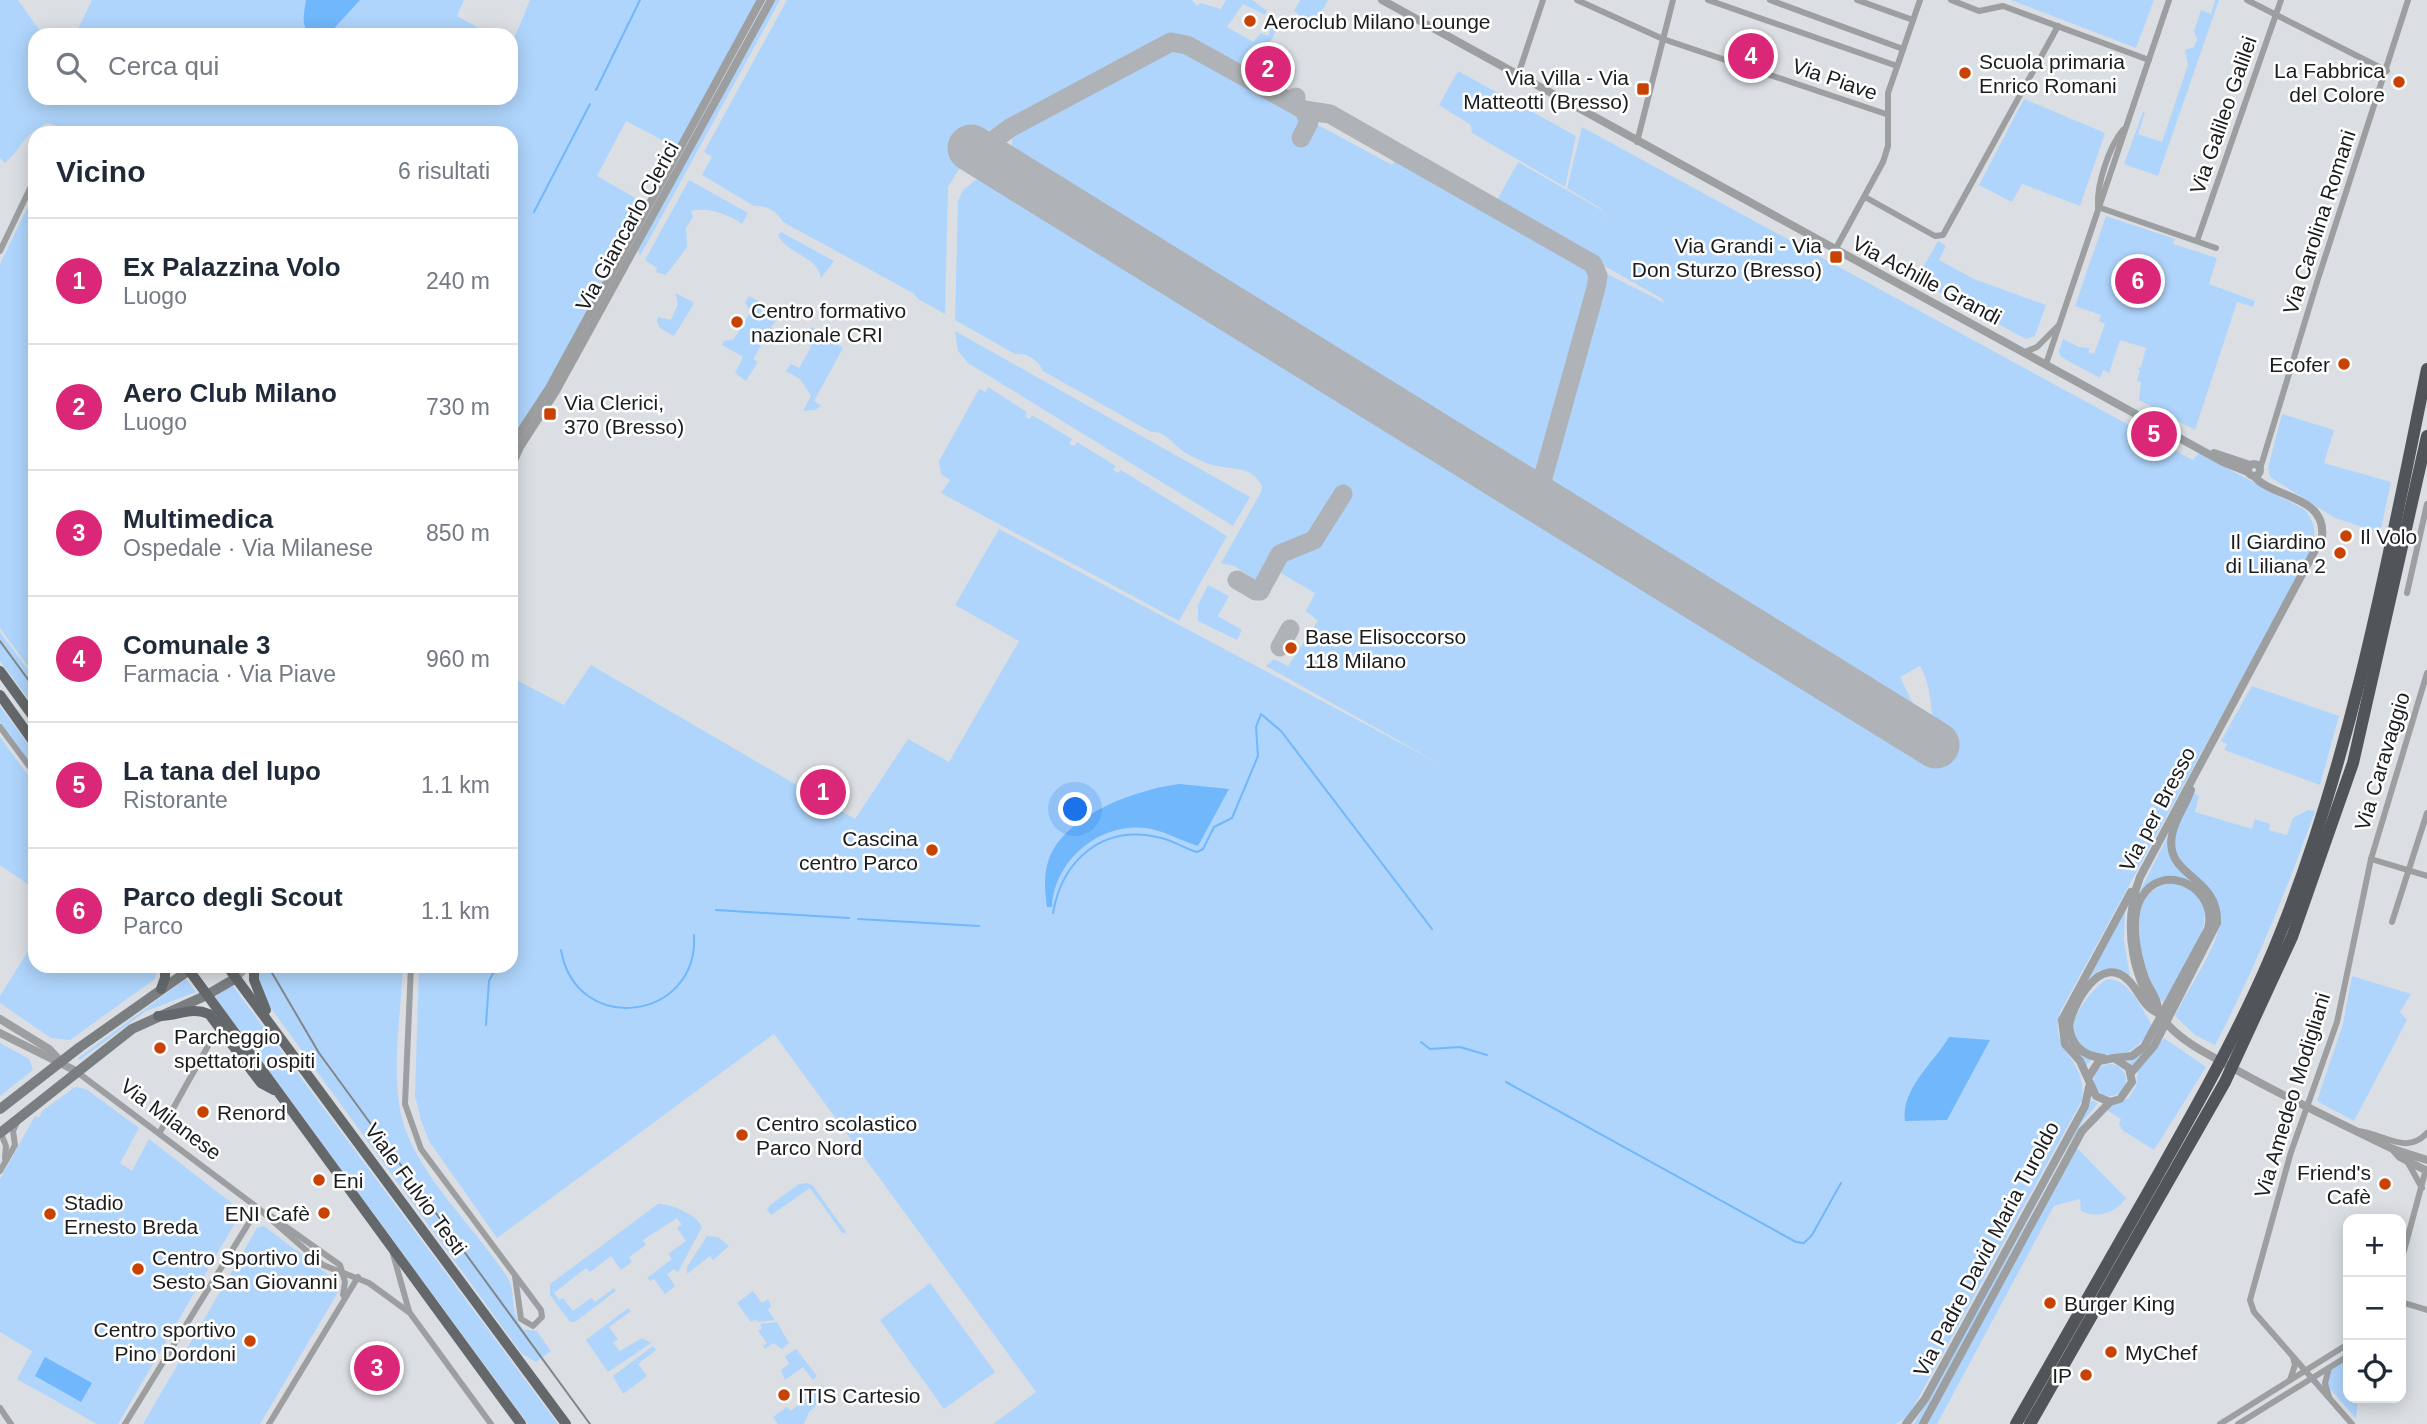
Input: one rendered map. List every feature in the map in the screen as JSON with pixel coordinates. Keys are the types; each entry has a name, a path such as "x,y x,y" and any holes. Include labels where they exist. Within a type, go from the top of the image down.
{"highway":[{"path":"2016,1424 2214,1073 2281,932 2316,838 2339,765 2368,650 2427,369"},
{"path":"2030,1424 2225,1082 2292,937 2353,763 2427,436"}],"main road":[{"path":"0,671 28,709"},
{"path":"0,695 28,734"},
{"path":"161,989 165,973"},
{"path":"0,1108 182,973"},
{"path":"194,973 277,1092 522,1424"},
{"name":"Viale Fulvio Testi","path":"232,973 566,1424"},
{"path":"254,973 254,980 269,1020"},
{"path":"0,1132 132,1029 207,995 236,978"},
{"path":"158,1016 168,1017 187,1010 209,1014 261,1083 277,1092"}],"street":[{"name":"Via Giancarlo Clerici","path":"518,435 549,388 761,0"},
{"name":"Via Giancarlo Clerici","path":"518,451 556,391 771,0"},
{"name":"Via Achille Grandi","path":"1382,0 2201,449 2210,453 2217,452 2254,470"},
{"path":"1518,75 1543,0"},
{"name":"Via Piave","path":"1577,0 1663,39 1886,114"},
{"path":"1637,142 1673,0"},
{"path":"1708,0 1898,66"},
{"path":"1770,0 1903,49"},
{"path":"1857,0 1913,20"},
{"path":"1835,250 1883,162 1888,146 1888,93 1920,0"},
{"path":"1951,0 1979,10 2003,6 2149,60"},
{"path":"2046,364 2169,0"},
{"path":"2247,0 2387,71"},
{"name":"Via Galileo Galilei","path":"2197,241 2281,0"},
{"name":"Via Carolina Romani","path":"2254,470 2264,455 2408,0"},
{"path":"1865,197 1935,236 1943,235 2058,26"},
{"path":"0,251 28,193"},
{"path":"2098,207 2216,248"},
{"path":"2024,352 2037,347 2060,323"},
{"name":"Via per Bresso","path":"2254,470 2268,484 2312,510 2322,526 2322,537 2140,877 2131,903 2131,946 2145,992 2170,1028 2213,1057 2300,1104 2393,1149 2427,1160"},
{"path":"2407,593 2427,508"},
{"name":"Via Caravaggio","path":"2371,859 2427,673"},
{"path":"0,727 28,765"},
{"path":"2140,877 2062,1020 2065,1044 2080,1061 2099,1099 2110,1102 2120,1099 2128,1092 2131,1073 2154,1046 2213,938 2217,923 2216,906 2209,891 2181,868 2171,847 2174,827 2199,768"},
{"path":"2392,922 2427,814"},
{"path":"2371,859 2427,876"},
{"name":"Via Amedeo Modigliani","path":"2293,1355 2254,1312 2249,1300 2291,1152 2337,1022 2371,859"},
{"path":"2089,1083 2094,1064 2110,1058 2132,1056 2144,1046 2208,929 2210,916 2207,903 2200,892 2182,881 2165,881 2152,887 2142,897 2137,912 2138,950 2146,978 2159,1004 2158,1013 2149,1009 2125,977 2113,973 2096,976 2070,1019 2072,1041 2084,1053 2110,1058 2127,1065 2131,1073"},
{"path":"236,978 241,973"},
{"path":"411,973 405,1104 410,1124 421,1149 515,1276 542,1313 539,1323 533,1326 521,1319 515,1276"},
{"name":"Via Milanese","path":"0,1019 49,1049 61,1062"},
{"name":"Via Milanese","path":"0,1033 43,1057 61,1062 76,1071 258,1208 323,1265 358,1277 410,1313 491,1424"},
{"path":"159,1132 208,1046"},
{"name":"Via Padre David Maria Turoldo","path":"1906,1424 1924,1399 2085,1107 2089,1083"},
{"name":"Via Padre David Maria Turoldo","path":"1923,1424 2082,1131 2110,1102"},
{"path":"0,1171 15,1145 13,1131 22,1115"},
{"name":"Via per Bresso","path":"2354,1130 2408,1144 2418,1142 2427,1133"},
{"path":"0,1132 7,1152 4,1163"},
{"name":"Via per Bresso","path":"2393,1149 2407,1161 2424,1187"},
{"name":"Via per Bresso","path":"2407,1161 2427,1170"},
{"path":"2406,1242 2427,1170"},
{"path":"125,1424 258,1208"},
{"name":"Via Milanese","path":"258,1208 335,1259 343,1272"},
{"path":"390,1245 410,1313"},
{"path":"342,1299 343,1272"},
{"path":"269,1424 342,1299 358,1277"},
{"path":"2406,1304 2427,1310"},
{"path":"2220,1424 2343,1347"},
{"path":"2293,1355 2352,1424"},
{"path":"2289,1381 2295,1365 2293,1355"},
{"path":"2238,1424 2343,1359"},
{"path":"2329,1367 2325,1383 2330,1399"},
{"path":"1,1408 11,1424"},
{"path":"130,1416 132,1424"}],"shaded area":[{"path":"0,0 18,0 38,28 28,28 28,105 518,105 518,29 530,0 758,0 677,148 626,121 597,176 646,204 542,393 518,431 518,126 56,126 48,123 43,126 28,126 28,136 12,156 5,163 0,158"},
{"path":"92,0 464,0 457,16 478,28 78,28"},
{"path":"773,0 780,0 640,256 638,250"},
{"path":"787,0 1192,0 1197,6 1200,3 1221,9 1226,0 1252,0 1267,11 1265,15 1243,4 1227,27 1253,42 1261,33 1268,36 1273,24 1278,27 1265,52 1297,70 1286,91 1186,37 1173,34 979,136 948,187 945,314 918,299 913,293 783,222 771,210 754,206 702,175 712,157 704,152"},
{"path":"1300,0 1328,0 1314,25 1294,11"},
{"path":"2011,0 2154,0 2136,48"},
{"path":"2215,0 2219,0 2158,176 2124,164 2143,112 2145,113 2138,134 2162,142 2188,65 2185,50 2194,47 2197,40 2194,31 2201,10 2211,14"},
{"path":"1173,50 1183,52 1392,165 1396,158 1590,266 1589,300 1577,353 1550,447 1546,446 1536,479 1012,153 1012,139 1020,131"},
{"path":"1458,71 1576,136 1565,187 1472,133 1471,125 1439,105"},
{"path":"2024,99 2105,133 2080,206 2022,184 2012,202 1979,185"},
{"path":"1582,127 2193,460 2199,453 2305,510 2312,521 2314,536 2310,553 2060,1012 2059,1037 2079,1074 2082,1100 1908,1417 1895,1424 993,1424 1036,1392 774,1034 497,1238 429,1141 421,1120 415,1096 419,973 518,973 518,681 564,705 591,665 855,819 908,739 949,762 1019,641 955,605 999,529 1442,765 1266,666 1274,659 1288,666 1318,621 1306,611 1315,593 1279,572 1277,568 1270,564 1259,582 1234,566 1221,563 1261,492 1262,486 1257,478 1244,470 1212,465 1187,454 1164,435 1151,432 1043,371 1032,358 1015,354 955,320 958,201 963,190 976,180 996,182 1927,758 1944,731 1934,725 1928,687 1920,666 1900,677 1918,714 1547,485 1605,273 1665,303 1661,298 1495,204 1518,162 1600,209 1611,226 1600,208 1567,188"},
{"path":"689,180 748,213 742,224 717,212 691,211 693,217 686,228 687,247 666,275 656,272 657,268 645,260"},
{"path":"28,206 28,666 0,628 0,264"},
{"path":"2106,216 2175,239 2173,244 2217,258 2209,284 2255,301 2253,307 2237,302 2195,430 2139,400 2141,382 2137,381 2140,370 2137,369 2141,367 2146,348 2120,340 2109,373 2103,370 2100,378 2061,357 2059,351 2063,339 2079,347 2090,348 2088,352 2094,354 2105,324 2099,321 2101,315 2075,306"},
{"path":"781,232 834,261 821,278 814,265 782,241 778,235"},
{"path":"1938,241 1946,246 1939,260 1974,279 2046,305 2035,336 2026,339 1916,280"},
{"path":"675,293 693,302 693,305 674,336 660,328 657,322 658,317 671,320 678,304"},
{"path":"749,296 770,307 778,306 781,311 753,359 758,362 746,381 735,373 743,357 722,345 724,341 734,339 751,311 745,303"},
{"path":"812,327 843,348 814,401 821,406 815,410 803,411 811,396 800,379 786,371 791,364 799,368 811,347 804,341"},
{"path":"955,331 1250,497 1233,526 968,363 958,351"},
{"path":"988,387 1027,412 1025,416 1030,419 1032,415 1072,439 1069,444 1074,446 1077,442 1116,466 1113,470 1118,473 1121,470 1227,536 1179,621 941,493 950,480 941,474 939,461 979,389 985,392"},
{"path":"2282,414 2334,430 2324,463 2391,482 2380,533 2335,518 2270,477 2268,468"},
{"path":"1208,585 1229,596 1218,616 1242,630 1237,640 1198,621 1198,605"},
{"path":"0,632 28,670 28,699 0,661"},
{"path":"2252,686 2339,716 2320,785 2224,750 2227,744 2221,741"},
{"path":"0,706 28,744 28,760 0,722"},
{"path":"0,737 28,775 28,884 0,865"},
{"path":"2194,793 2199,796 2195,812 2252,829 2255,819 2270,824 2269,830 2287,835 2293,818 2308,810 2315,811 2269,930 2215,1045 2195,1035 2175,1016 2215,941 2220,918 2213,894 2180,860 2175,849 2177,826"},
{"path":"2169,834 2169,849 2211,900 2212,911 2202,891 2184,881 2162,881 2140,891"},
{"path":"2176,883 2195,892 2203,905 2204,921 2200,939 2191,957 2163,1003 2147,972 2142,953 2140,914 2146,899 2157,888"},
{"path":"2125,906 2124,941 2130,976 2114,970 2102,970 2093,975 2079,996 2068,1036 2093,1058 2086,1066 2064,1032 2068,1009"},
{"path":"2213,914 2214,924 2151,1046 2133,1067 2127,1059 2142,1052"},
{"path":"28,951 28,973 156,973 155,979 70,1040 51,1038 0,1003 0,996"},
{"path":"257,973 403,973 397,1075 400,1110 406,1132 430,1175 510,1281 515,1314 523,1329 537,1331 551,1351 536,1362 522,1354 260,993"},
{"path":"2352,976 2411,994 2400,1012 2407,1020 2354,1121 2317,1101 2343,1024"},
{"path":"186,979 196,992 146,1011 80,1060 78,1058"},
{"path":"2109,979 2117,981 2129,990 2152,1025 2147,1035 2134,1048 2109,1055 2088,1051 2082,1047 2073,1032 2076,1016 2086,1000 2098,986"},
{"path":"232,985 558,1424 528,1424 215,997"},
{"path":"2164,1038 2206,1067 2154,1150 2122,1130 2119,1123 2121,1119 2105,1109 2129,1098 2136,1086 2138,1069"},
{"path":"0,1043 29,1059 33,1070 0,1096"},
{"path":"2110,1064 2121,1069 2126,1080 2121,1091 2110,1096 2099,1091 2094,1080 2099,1069"},
{"name":"Centro Sportivo di Sesto San Giovanni","path":"75,1087 86,1089 139,1128 120,1163 132,1171 149,1139 242,1211 118,1424 97,1424 17,1379 32,1351 0,1332 0,1179 35,1116 39,1118 42,1111"},
{"path":"2092,1100 2098,1103 2083,1121 2059,1162 1920,1424 1914,1424"},
{"path":"2076,1147 2126,1198 2112,1211 2100,1214 2081,1211 2080,1199 2054,1206 1937,1424 1928,1424"},
{"path":"808,1183 813,1186 846,1232 843,1234 810,1188 771,1215 767,1209 770,1205 799,1184"},
{"path":"658,1204 683,1211 695,1218 702,1227 678,1272 674,1269 667,1274 675,1286 665,1294 654,1279 650,1281 647,1278 672,1259 668,1254 686,1241 677,1228 682,1225 677,1218 643,1240 646,1245 629,1257 632,1262 621,1270 611,1256 590,1272 586,1268 554,1293 559,1300 563,1298 573,1311 591,1298 595,1302 614,1288 616,1291 575,1322 570,1322 550,1295 550,1284"},
{"name":"Centro sportivo Pino Dordoni","path":"264,1226 335,1280 338,1292 260,1424 143,1424 257,1228"},
{"path":"707,1236 718,1237 729,1246 713,1260 710,1256 687,1274 687,1267"},
{"path":"930,1283 995,1372 944,1409 880,1320"},
{"path":"753,1291 762,1303 768,1299 771,1306 768,1310 775,1320 758,1322 756,1319 751,1322 737,1303"},
{"path":"628,1308 631,1311 609,1327 618,1339 613,1343 620,1351 642,1338 651,1343 608,1372 586,1340"},
{"path":"777,1322 789,1343 782,1349 773,1343 765,1349 763,1346 767,1343 758,1331 762,1328 760,1324"},
{"path":"653,1346 656,1350 638,1364 647,1376 623,1394 613,1376"},
{"path":"796,1349 817,1376 813,1380 803,1367 785,1380 781,1370 789,1364 785,1356"},
{"path":"380,1358 398,1383 384,1393 366,1368"},
{"path":"2343,1362 2343,1403 2358,1403 2356,1419 2326,1384 2332,1369"},
{"path":"823,1385 824,1398 809,1412 804,1424 778,1424 773,1417 787,1407 791,1411"}],"water":[{"path":"306,0 360,0 334,28 306,28 304,16"},
{"path":"1180,784 1229,789 1198,846 1146,828 1112,831 1096,838 1070,860 1061,874 1052,907 1047,907 1047,865 1057,843 1070,829 1086,817 1124,798"},
{"path":"1949,1037 1990,1040 1947,1120 1905,1121 1905,1109 1913,1087"},
{"path":"45,1357 92,1383 81,1402 35,1376"}],"waterway":[{"path":"596,90 640,0"},
{"path":"534,212 590,104"},
{"path":"1053,913 1065,877 1087,851 1102,842 1118,836 1137,835 1162,838 1197,852 1203,849 1214,827 1232,818 1258,756 1256,727 1261,714 1281,731 1432,929"},
{"path":"716,910 849,918"},
{"path":"858,919 979,926"},
{"path":"561,950 571,978 589,996 611,1006 635,1007 658,1000 677,986 690,964 694,935"},
{"path":"486,1025 489,981 493,973"},
{"path":"1421,1042 1430,1049 1460,1047 1487,1055"},
{"path":"1506,1082 1796,1242 1804,1243 1812,1235 1841,1183"}],"taxiway":[{"path":"984,155 995,139 1010,128 1171,42 1187,45 1288,101 1296,97"},
{"path":"1288,101 1304,110 1330,114 1593,264 1598,276 1596,288 1537,499"},
{"path":"1301,138 1309,122 1304,110"},
{"path":"1237,580 1260,591 1280,554 1314,540 1343,494"},
{"path":"1280,647 1290,629"}],"runway":[{"path":"971,148 1936,745"}],"tram line":[{"path":"0,641 28,679"},
{"path":"272,973 319,1053 590,1424"}],"place":[{"name":"Aeroclub Milano Lounge","path":"1250,21"},
{"name":"Comunale 3","path":"1751,56"},
{"name":"Aero Club Milano","path":"1268,69"},
{"name":"Scuola primaria Enrico Romani","path":"1965,73"},
{"name":"La Fabbrica del Colore","path":"2399,82"},
{"name":"Via Villa - Via Matteotti (Bresso)","path":"1643,89"},
{"name":"Via Grandi - Via Don Sturzo (Bresso)","path":"1836,257"},
{"name":"Parco degli Scout","path":"2138,281"},
{"name":"Centro formativo nazionale CRI","path":"737,322"},
{"name":"Ecofer","path":"2344,364"},
{"name":"Via Clerici, 370 (Bresso)","path":"550,414"},
{"name":"La tana del lupo","path":"2154,434"},
{"name":"Il Volo","path":"2346,536"},
{"name":"Il Giardino di Liliana 2","path":"2340,553"},
{"name":"Base Elisoccorso 118 Milano","path":"1291,648"},
{"name":"Ex Palazzina Volo","path":"823,792"},
{"name":"Cascina centro Parco","path":"932,850"},
{"name":"Parcheggio spettatori ospiti","path":"160,1048"},
{"name":"Renord","path":"203,1112"},
{"name":"Centro scolastico Parco Nord","path":"742,1135"},
{"name":"Eni","path":"319,1180"},
{"name":"Friend's Cafè","path":"2385,1184"},
{"name":"ENI Cafè","path":"324,1213"},
{"name":"Stadio Ernesto Breda","path":"50,1214"},
{"name":"Centro Sportivo di Sesto San Giovanni","path":"138,1269"},
{"name":"Burger King","path":"2050,1303"},
{"name":"Centro sportivo Pino Dordoni","path":"250,1341"},
{"name":"MyChef","path":"2111,1352"},
{"name":"Multimedica","path":"377,1368"},
{"name":"IP","path":"2086,1375"},
{"name":"ITIS Cartesio","path":"784,1395"}]}
